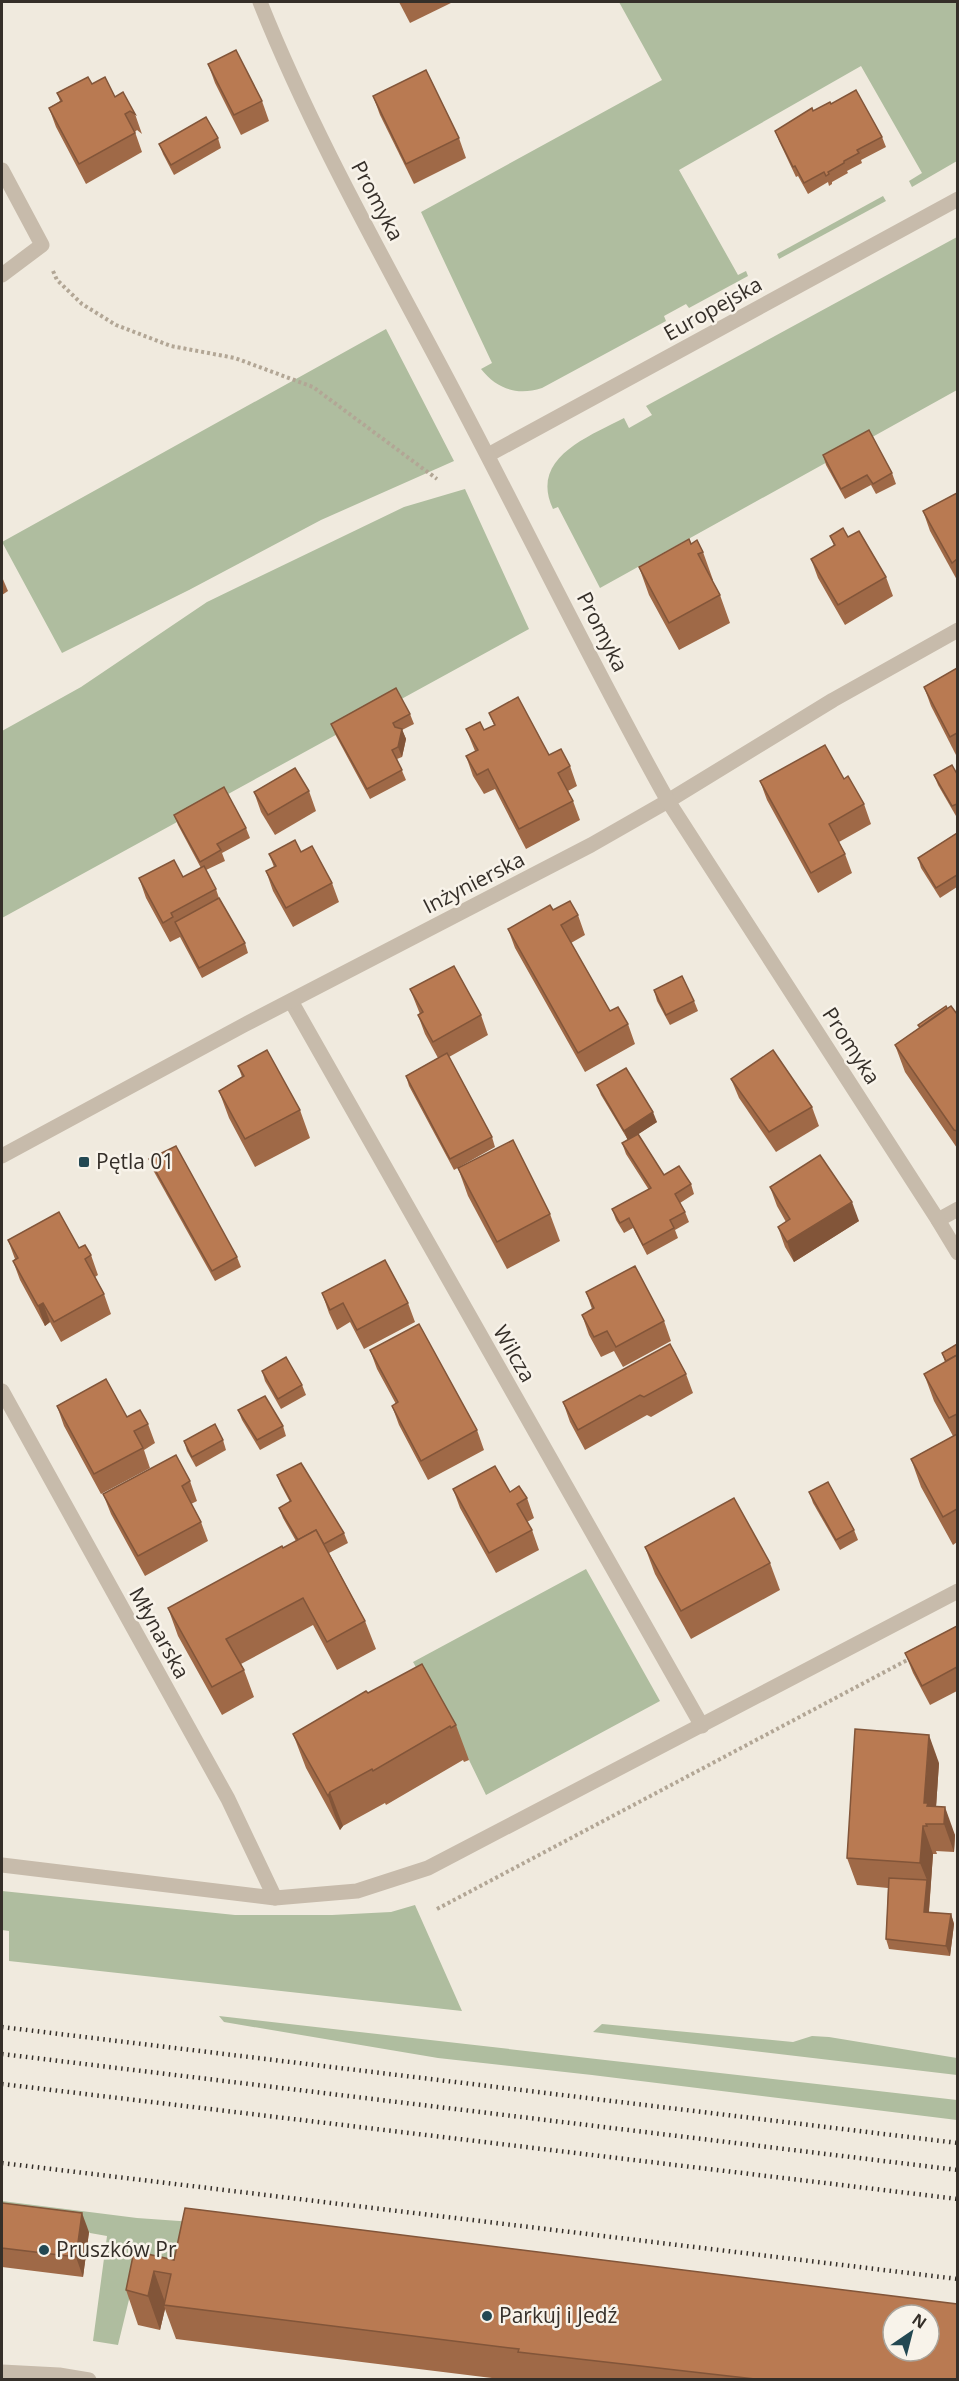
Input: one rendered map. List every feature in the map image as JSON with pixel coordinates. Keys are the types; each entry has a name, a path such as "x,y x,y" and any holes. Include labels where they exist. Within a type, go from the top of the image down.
{"street":[{"name":"Promyka","path":"260,2 329,155 488,455 634,741 668,801 957,1253"},
{"path":"2,170 42,245 2,275"},
{"name":"Europejska","path":"488,455 957,199"},
{"name":"Inżynierska","path":"2,1156 291,1001 591,845 668,801 833,700 957,630"},
{"name":"Wilcza","path":"291,1001 702,1726"},
{"path":"938,1220 957,1209"},
{"name":"Młynarska","path":"2,1391 228,1799 276,1898"},
{"path":"2,1865 276,1898 357,1890 428,1868 957,1591"},
{"path":"2,2372 89,2379"}],"path":[{"path":"42,245 57,280 82,304 116,325 171,346 235,358 313,387 437,479"},
{"path":"437,1909 916,1655"}],"green space":[{"path":"619,2 957,2 957,161 912,187 909,181 922,173 861,66 679,170 738,275 746,271 748,276 689,308 686,304 664,316 666,321 542,388 524,391 508,389 494,382 481,369 492,363 421,212 662,80"},
{"path":"883,196 886,201 779,259 777,254"},
{"path":"957,237 957,390 600,588 558,507 553,509 548,491 549,476 555,463 566,451 624,418 629,428 652,415 646,406"},
{"path":"386,329 454,461 321,520 189,590 62,653 2,542"},
{"path":"465,489 529,629 2,918 2,731 81,687 207,602 404,507"},
{"path":"586,1569 660,1701 486,1795 469,1760 413,1662"},
{"path":"2,1891 235,1915 332,1915 391,1912 415,1905 462,2011 9,1961 9,1931 2,1930"},
{"path":"219,2016 957,2100 957,2120 438,2058 224,2022"},
{"path":"602,2024 793,2042 812,2036 829,2037 957,2058 957,2075 593,2032"},
{"path":"2,2201 137,2218 250,2226 881,2309 881,2313 185,2290 134,2279 118,2345 93,2341 107,2236 90,2233 87,2230 2,2219"}],"building":[{"path":"236,50 262,101 234,115 208,64"},
{"path":"426,70 459,138 406,164 373,96"},
{"path":"88,77 92,84 105,77 115,97 123,92 135,114 130,111 125,114 135,133 79,164 49,108 62,101 57,93"},
{"path":"856,90 882,137 857,150 859,153 828,172 826,176 824,172 804,183 795,166 793,167 775,131 812,108 813,111 830,102 831,104"},
{"path":"206,117 218,138 171,165 159,144"},
{"path":"869,430 892,473 873,484 867,475 841,489 823,455"},
{"path":"957,493 957,559 952,563 923,511"},
{"path":"843,528 848,537 859,531 886,577 838,605 811,559 835,545 830,536"},
{"path":"689,539 691,544 697,540 703,552 698,554 720,595 669,623 639,567"},
{"path":"957,668 957,733 950,737 924,687"},
{"path":"396,688 410,714 393,723 395,727 402,729 398,747 392,750 402,770 367,789 331,724"},
{"path":"518,697 549,755 561,749 570,766 558,773 573,801 519,829 488,769 477,775 466,756 478,750 466,729 480,722 484,730 495,725 489,713"},
{"path":"825,745 844,779 848,776 864,804 829,824 845,854 811,873 760,781"},
{"path":"952,765 957,774 957,804 952,806 934,775"},
{"path":"295,768 309,791 268,815 254,792"},
{"path":"224,787 246,828 217,844 221,850 200,862 174,815"},
{"path":"957,833 957,875 936,888 918,858"},
{"path":"295,840 301,852 312,846 332,883 286,908 266,871 276,866 269,854"},
{"path":"174,860 183,877 204,866 216,889 171,913 173,917 163,923 139,878"},
{"path":"219,898 245,943 199,968 175,922"},
{"path":"570,901 578,915 561,925 610,1011 618,1007 628,1024 578,1053 508,929 550,905 553,910"},
{"path":"454,966 481,1015 433,1042 418,1015 423,1012 410,989"},
{"path":"682,976 694,1001 666,1015 654,990"},
{"path":"946,1006 947,1008 920,1027 918,1025"},
{"path":"951,1006 957,1014 957,1131 954,1130 895,1045"},
{"path":"267,1050 300,1110 245,1139 219,1091 244,1076 238,1066"},
{"path":"773,1050 812,1107 769,1132 731,1079"},
{"path":"447,1053 492,1137 450,1159 406,1076"},
{"path":"626,1068 653,1112 624,1131 597,1085"},
{"path":"638,1134 664,1175 679,1166 691,1184 675,1194 685,1212 670,1220 674,1228 643,1245 629,1218 620,1223 612,1209 651,1188 622,1143"},
{"path":"513,1140 550,1214 497,1242 458,1168"},
{"path":"176,1146 237,1257 212,1271 149,1159"},
{"path":"820,1155 852,1202 787,1242 778,1227 790,1219 770,1187"},
{"path":"59,1212 79,1248 85,1245 91,1255 85,1259 104,1294 54,1322 43,1303 38,1306 13,1261 18,1258 8,1240"},
{"path":"385,1260 408,1303 357,1330 343,1303 330,1310 322,1293"},
{"path":"635,1266 664,1321 616,1347 607,1331 594,1337 582,1315 594,1308 586,1292"},
{"path":"419,1324 477,1430 421,1461 392,1406 398,1402 370,1350"},
{"path":"670,1344 686,1374 644,1397 640,1395 578,1430 563,1402"},
{"path":"957,1344 957,1355 946,1361 942,1353"},
{"path":"957,1355 957,1414 949,1418 924,1374"},
{"path":"286,1357 302,1385 278,1399 262,1371"},
{"path":"106,1379 127,1417 140,1410 148,1424 134,1431 143,1448 94,1474 57,1406"},
{"path":"265,1396 283,1426 257,1440 238,1410"},
{"path":"215,1424 223,1440 192,1457 184,1441"},
{"path":"957,1434 957,1509 943,1517 911,1459"},
{"path":"176,1455 190,1481 182,1486 201,1522 138,1556 103,1494"},
{"path":"301,1463 344,1533 324,1544 316,1530 298,1540 279,1508 291,1501 277,1475"},
{"path":"495,1466 510,1492 519,1486 527,1498 517,1504 532,1530 489,1553 453,1489"},
{"path":"828,1482 854,1530 836,1540 809,1492"},
{"path":"734,1498 770,1563 681,1611 645,1547"},
{"path":"316,1530 365,1621 327,1642 303,1598 226,1639 244,1670 212,1687 168,1608"},
{"path":"957,1626 957,1667 922,1686 905,1653"},
{"path":"422,1664 456,1725 451,1728 450,1726 373,1771 372,1769 330,1792 328,1796 293,1734 366,1691 368,1693"},
{"path":"855,1729 929,1735 924,1803 928,1803 927,1806 945,1807 944,1824 923,1826 920,1863 847,1858"},
{"path":"889,1878 927,1880 924,1912 951,1914 946,1946 886,1939"},
{"path":"2,2203 82,2213 76,2257 2,2248"},
{"name":"Parkuj i Jedź","path":"185,2208 957,2304 957,2379 755,2379 518,2352 519,2349 164,2305 171,2274 154,2271 148,2296 126,2290 134,2251 174,2260"}],"railway":[{"path":"2,2027 958,2143"},
{"path":"2,2054 958,2170"},
{"path":"2,2084 958,2199"},
{"path":"2,2163 958,2279"}],"place":[{"name":"Pętla 01","path":"84,1162"},
{"name":"Pruszków Pr","path":"44,2250"},
{"name":"Parkuj i Jedź","path":"487,2316"}]}
